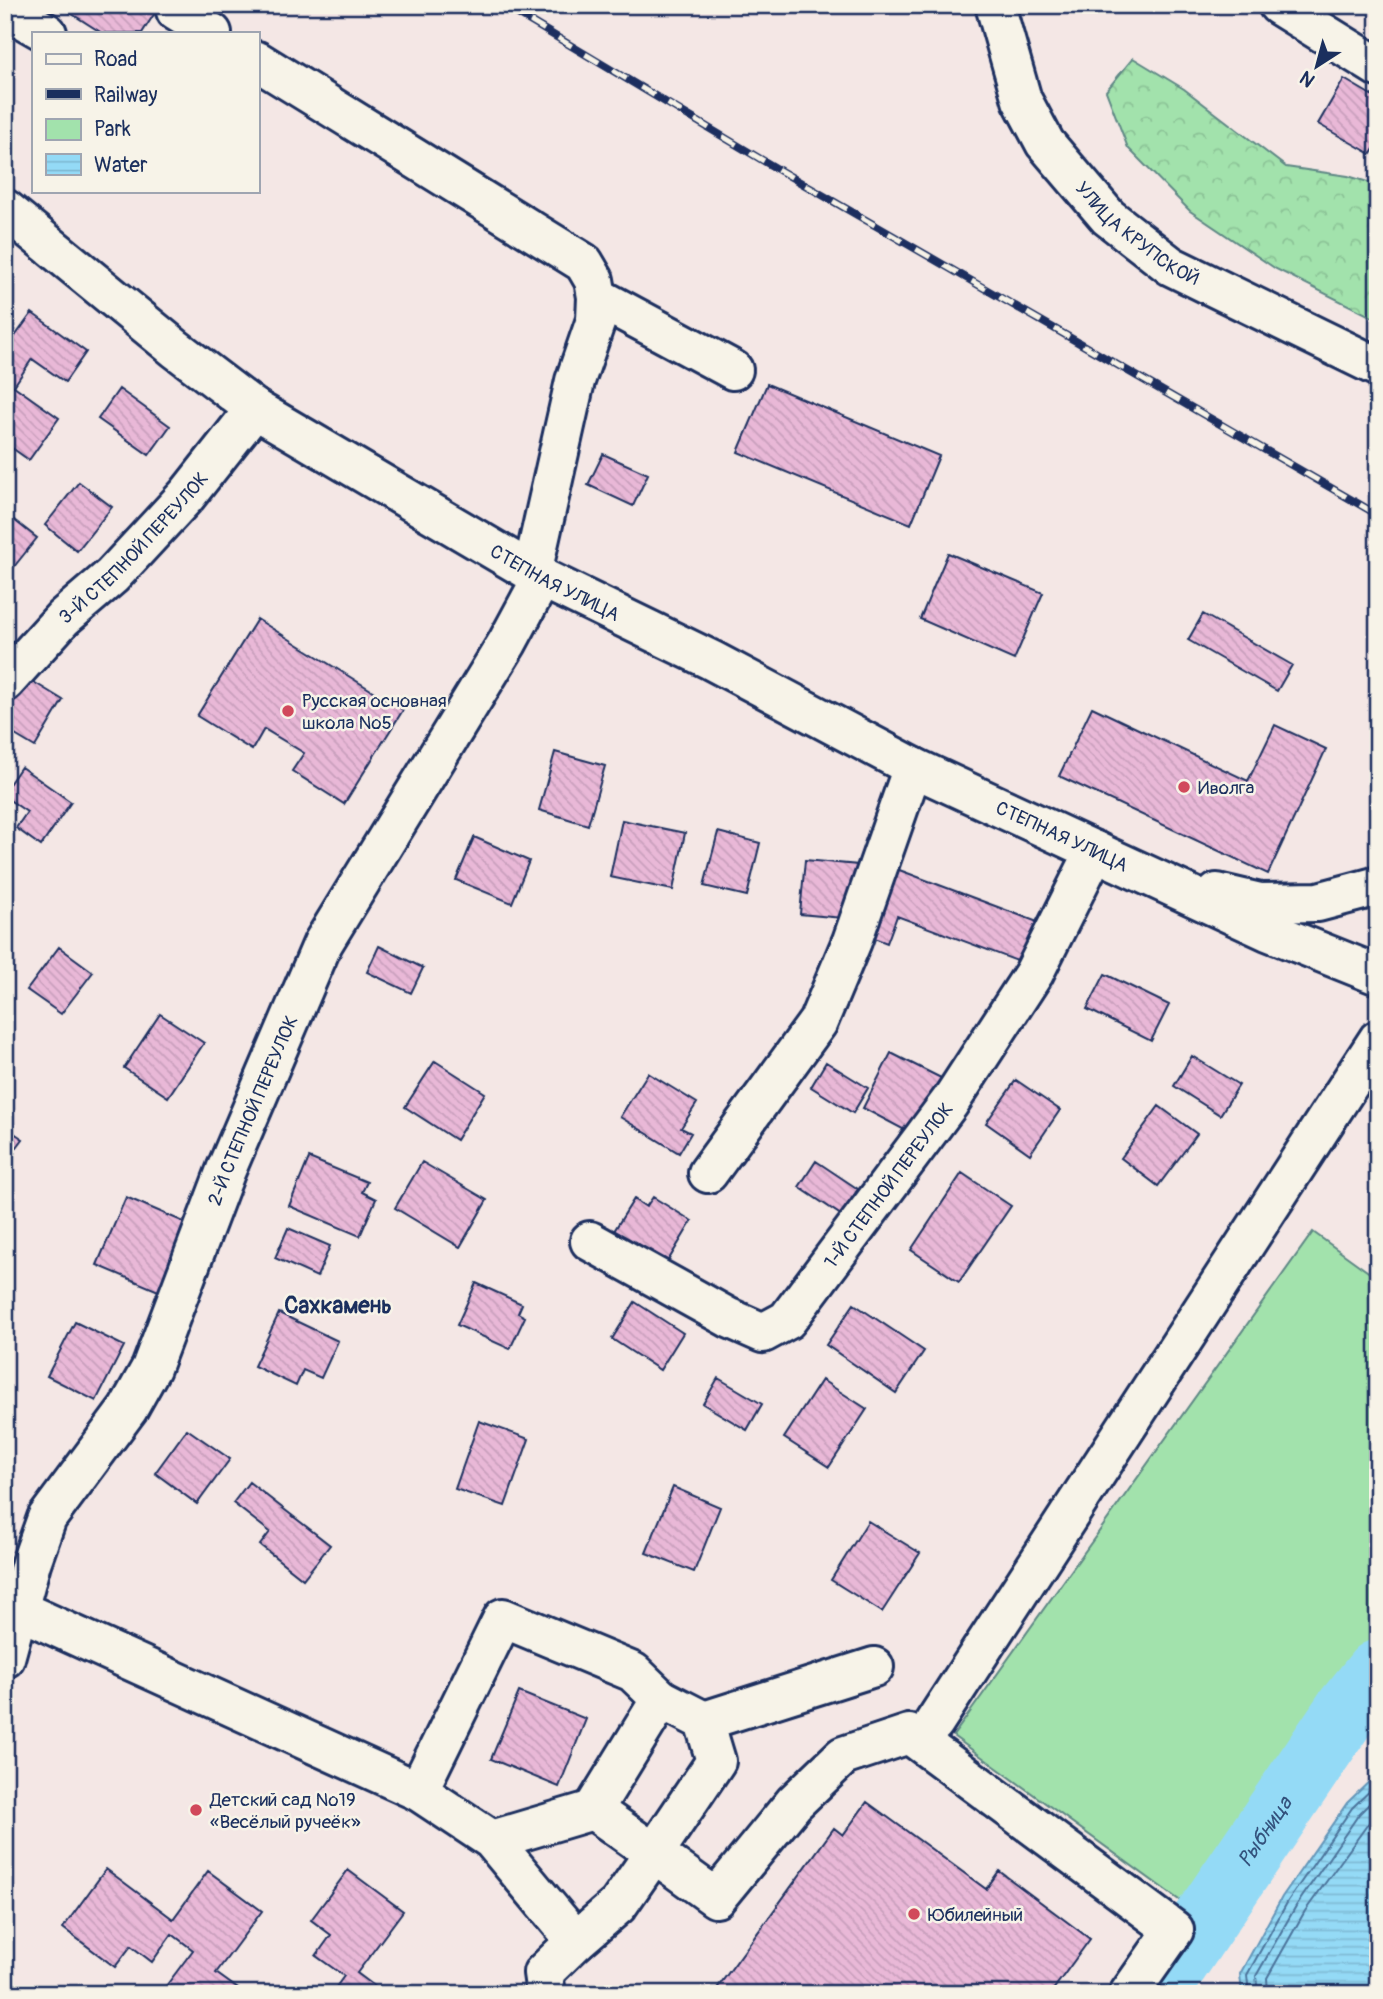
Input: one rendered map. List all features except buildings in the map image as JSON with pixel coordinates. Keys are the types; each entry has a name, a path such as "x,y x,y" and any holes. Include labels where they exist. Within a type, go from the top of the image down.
{"street":[{"name":"УЛИЦА КРУПСКОЙ","path":"995,5 1022,100 1045,143 1108,217 1171,266 1378,367"},
{"path":"1278,5 1378,67"},
{"path":"5,9 45,32"},
{"path":"176,11 210,32"},
{"path":"259,62 584,263 594,279 597,297 733,370"},
{"name":"СТЕПНАЯ УЛИЦА","path":"5,209 176,349 255,409 537,576 711,660 913,767 1150,879 1268,931 1378,975"},
{"name":"2-Й СТЕПНОЙ ПЕРЕУЛОК","path":"5,1658 19,1610 18,1555 128,1409 151,1368 226,1170 323,943 506,643 537,576 575,381 596,320 597,297"},
{"name":"3-Й СТЕПНОЙ ПЕРЕУЛОК","path":"5,682 63,618 112,576 187,495 255,409"},
{"path":"708,1173 818,1022 852,940 913,767"},
{"name":"1-Й СТЕПНОЙ ПЕРЕУЛОК","path":"590,1241 729,1318 763,1333 787,1320 950,1102 1034,973 1095,851"},
{"name":"СТЕПНАЯ УЛИЦА","path":"1150,879 1260,903 1318,902 1378,886"},
{"path":"934,1723 1378,1040"},
{"path":"19,1610 418,1791 492,1840 576,1941"},
{"path":"418,1791 503,1618 633,1672 661,1699 704,1721 874,1667"},
{"path":"492,1840 593,1810 661,1699"},
{"path":"546,1994 543,1973 618,1905 716,1761 704,1721"},
{"path":"593,1810 716,1898 794,1803 843,1756 909,1734 1174,1930 1129,1994"}],"green space":[{"path":"1133,58 1184,89 1286,167 1348,176 1378,185 1378,320 1276,269 1190,211 1128,148 1106,91"},
{"path":"1313,1232 1378,1279 1378,1640 1186,1905 953,1736"}],"water":[{"path":"1378,1773 1378,1986 1366,1994 1242,1994 1240,1974 1282,1897 1347,1803"}],"waterway":[{"name":"Рыбница","path":"1155,1994 1345,1713 1378,1672"}],"railway":[{"path":"503,5 779,170 1378,515"}],"place":[{"name":"Русская основная школа №5","path":"288,711"},
{"name":"Иволга","path":"1184,787"},
{"name":"Детский сад №19 «Весёлый ручеёк»","path":"196,1810"},
{"name":"Юбилейный","path":"914,1914"}],"district":[{"name":"Сахкамень","path":"338,1305"}]}
